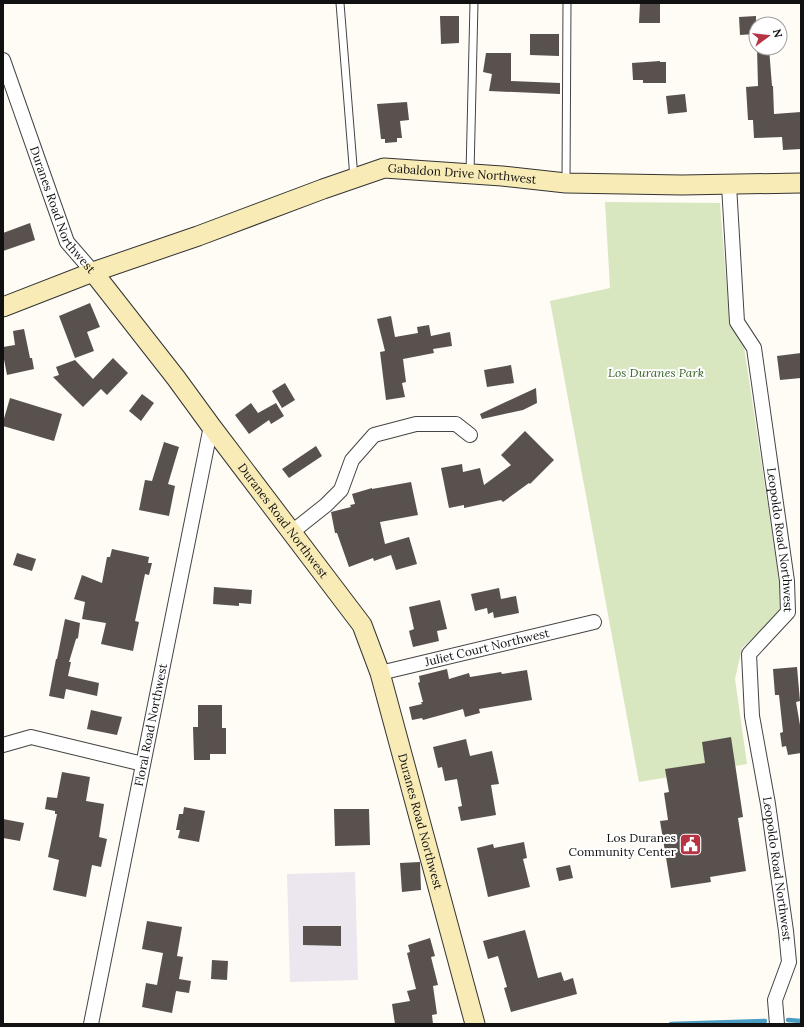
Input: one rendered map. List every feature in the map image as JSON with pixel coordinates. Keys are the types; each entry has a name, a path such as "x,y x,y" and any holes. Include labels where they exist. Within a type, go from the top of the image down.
{"street":[{"name":"Duranes Road Northwest","path":"3,60 67,242 93,272 176,378 362,625 380,673 475,1024"},
{"name":"Gabaldon Drive Northwest","path":"3,307 93,272 198,236 323,189 384,168 470,173 566,182 682,185 801,183"},
{"name":"Leopoldo Road Northwest","path":"729,185 737,322 754,348 787,581 788,612 749,654 752,716 768,804 789,962 775,1000 777,1024"},
{"path":"292,532 326,505 341,490 352,460 374,435 416,424 456,424 470,436"},
{"name":"Floral Road Northwest","path":"91,1024 211,426"},
{"name":"Juliet Court Northwest","path":"380,673 594,622"},
{"path":"3,745 31,737 143,764"}],"lane":[{"path":"340,3 354,178"},
{"path":"470,173 474,3"},
{"path":"566,182 567,3"}],"shaded area":[{"path":"355,872 358,980 290,982 287,874"}],"green space":[{"name":"Los Duranes Park","path":"605,202 720,203 728,303 734,326 743,340 782,599 779,614 742,648 735,679 747,764 639,782 550,301 610,288"}],"building":[{"path":"640,3 660,3 660,23 639,23"},
{"path":"440,16 459,16 459,43 441,44"},
{"path":"748,16 748,34 740,35 739,17"},
{"path":"530,34 559,34 559,56 530,55"},
{"path":"486,53 511,53 511,81 560,83 560,94 489,91 492,74 483,72"},
{"path":"757,56 770,56 774,114 801,112 801,149 783,150 782,137 754,138 753,120 748,120 746,87 758,86"},
{"path":"666,62 666,83 643,83 643,80 633,80 632,63"},
{"path":"685,94 687,112 668,114 666,96"},
{"path":"407,102 409,120 400,121 402,138 397,138 397,142 385,143 385,139 381,139 377,104"},
{"path":"30,223 35,240 3,251 3,233"},
{"path":"90,303 100,327 87,332 94,351 75,358 59,316"},
{"path":"391,316 395,337 418,333 417,327 429,325 431,336 450,332 452,346 433,349 434,353 403,359 406,382 402,383 405,397 386,400 380,352 385,351 377,319"},
{"path":"24,329 30,358 32,358 34,369 7,375 3,347 15,345 13,331"},
{"path":"801,353 801,378 780,380 777,356"},
{"path":"113,358 128,373 107,395 101,389 83,407 53,377 59,375 56,367 75,360 93,379"},
{"path":"511,365 514,383 487,387 484,370"},
{"path":"285,383 295,400 282,408 272,391"},
{"path":"536,388 537,403 523,410 482,419 480,414"},
{"path":"142,394 154,403 141,421 129,411"},
{"path":"10,398 62,414 54,441 3,426"},
{"path":"251,403 258,413 276,403 284,416 271,424 269,420 249,434 235,415"},
{"path":"525,431 554,460 530,484 529,483 503,502 501,500 464,508 464,505 449,508 441,468 462,464 463,472 480,468 484,485 511,465 501,455"},
{"path":"164,442 179,447 168,484 175,486 169,516 139,510 145,480 152,481"},
{"path":"316,446 322,456 289,478 282,469"},
{"path":"411,482 418,515 380,522 385,544 409,537 417,564 396,570 391,555 374,561 373,558 349,567 337,533 335,533 331,512 351,507 350,505 355,504 352,494 372,488"},
{"path":"112,549 149,557 148,563 152,563 149,575 145,574 135,621 139,622 133,651 101,644 106,623 82,619 85,602 74,599 82,575 102,583 107,557 110,557"},
{"path":"17,553 36,559 32,571 13,565"},
{"path":"214,587 252,590 251,604 239,603 239,606 213,604"},
{"path":"499,588 501,599 516,596 519,613 494,618 493,612 488,614 487,608 475,611 471,594"},
{"path":"440,600 447,629 437,631 439,641 413,647 409,631 414,629 409,607"},
{"path":"65,619 80,623 78,638 76,639 69,662 71,662 68,676 99,683 97,696 66,689 64,699 49,696"},
{"path":"797,667 800,701 796,702 801,731 801,753 788,755 786,746 782,747 780,733 783,732 779,695 775,695 773,669"},
{"path":"447,669 449,679 469,673 470,677 527,670 532,700 479,709 480,713 465,717 463,709 423,720 422,718 412,720 409,707 422,704 421,702 423,702 418,683 420,682 419,676"},
{"path":"198,705 222,705 222,728 226,728 226,754 210,754 210,760 194,760 193,727 198,727"},
{"path":"91,710 122,717 117,735 87,729"},
{"path":"731,737 743,817 738,818 746,871 710,877 711,882 671,888 660,821 668,820 664,793 669,792 665,769 705,763 702,742"},
{"path":"466,739 470,756 492,751 499,784 491,785 496,815 461,821 458,807 462,806 457,779 445,781 442,767 438,768 433,747"},
{"path":"62,772 90,777 86,801 104,804 99,837 107,839 101,867 92,865 86,897 53,890 59,860 48,857 57,814 55,814 55,811 45,809 47,797 57,798"},
{"path":"184,807 205,811 199,842 178,838 180,830 176,830 179,814 183,814"},
{"path":"334,809 369,809 370,845 335,846"},
{"path":"3,819 24,823 20,841 3,838"},
{"path":"524,842 527,858 523,859 530,887 488,897 477,848 493,844 494,848"},
{"path":"420,862 421,890 402,892 400,863"},
{"path":"570,865 573,878 559,881 556,868"},
{"path":"147,921 182,927 177,956 183,957 179,979 191,981 189,993 176,991 172,1013 142,1007 146,983 157,985 163,953 142,949"},
{"path":"303,926 341,926 341,946 303,945"},
{"path":"525,930 538,978 561,972 564,981 573,978 577,994 511,1012 504,988 507,987 498,956 488,959 483,941"},
{"path":"430,938 435,956 431,957 438,985 433,986 437,1014 432,1015 433,1024 395,1024 392,1004 410,1001 407,991 416,989 407,953 410,952 408,945"},
{"path":"212,960 228,961 227,980 211,979"}],"waterway":[{"path":"788,1020 801,1021"},
{"path":"671,1024 765,1021"}],"place":[{"name":"Los Duranes Community Center","path":"691,845"}]}
